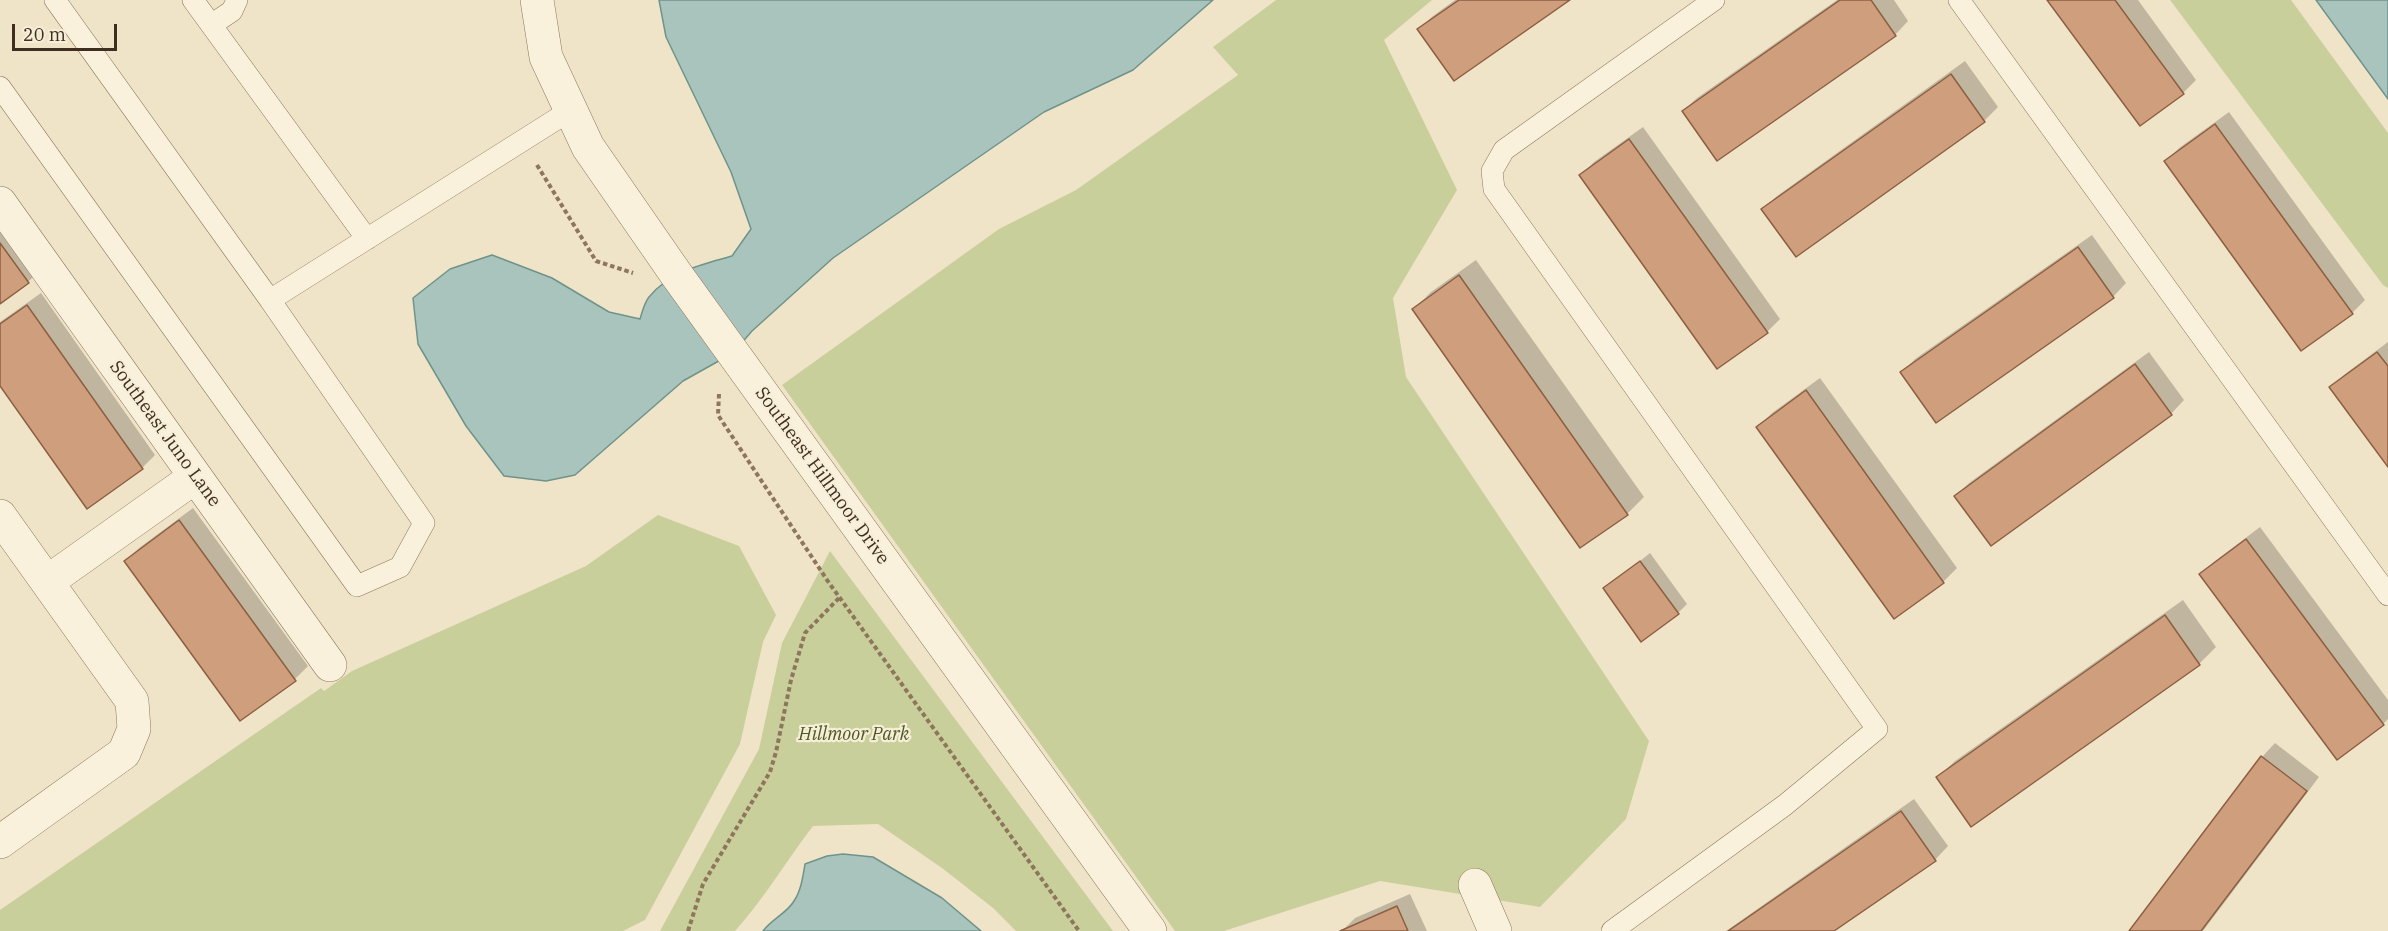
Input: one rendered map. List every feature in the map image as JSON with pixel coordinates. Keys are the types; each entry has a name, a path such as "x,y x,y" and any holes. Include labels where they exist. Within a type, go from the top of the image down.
{"street":[{"name":"Southeast Hillmoor Drive","path":"537,0 546,57 588,147 676,274 1150,931"},
{"name":"Southeast Juno Lane","path":"0,203 330,664"},
{"path":"47,582 195,477"},
{"path":"0,516 132,701 134,729 124,753 4,830"},
{"path":"1475,885 1495,931"}],"lane":[{"path":"0,87 357,586 400,567 424,523 270,300 55,0"},
{"path":"193,0 367,239"},
{"path":"211,26 232,11 237,0"},
{"path":"1612,931 1785,805 1877,729 1494,189 1492,171 1504,150 1714,0"},
{"path":"1959,0 2388,595"},
{"path":"270,300 571,110"}],"path":[{"path":"534,156 596,261 637,275"},
{"path":"719,387 718,415 840,597 1079,931"},
{"path":"688,931 703,884 770,772 791,680 805,633 840,597"}],"green space":[{"path":"1276,0 1432,0 1384,40 1457,190 1393,298 1406,377 1649,741 1626,819 1540,907 1380,881 1224,931 1175,931 782,385 999,229 1076,190 1238,75 1213,47"},
{"path":"2170,0 2291,0 2388,133 2388,288 2383,285"},
{"path":"658,515 739,546 776,615 763,642 740,744 645,920 623,931 0,931 0,910 321,688 324,691 352,671 586,566"},
{"name":"Hillmoor Park","path":"830,551 1113,931 1016,931 993,908 942,868 878,824 813,826 756,906 735,931 660,931 759,749 782,643"}],"water":[{"path":"659,0 1213,0 1133,70 1044,112 833,258 752,331 733,353 683,381 575,475 546,481 504,476 466,426 418,344 413,298 450,269 492,255 552,278 609,312 640,319 647,299 657,288 687,270 732,256 751,229 731,172 666,37"},
{"path":"2316,0 2388,0 2388,99"},
{"path":"843,854 873,857 942,898 981,931 763,931 794,901 800,888 805,864 827,856"}],"building":[{"path":"1459,0 1570,0 1454,81 1417,29"},
{"path":"1840,0 1871,0 1896,36 1717,161 1682,111"},
{"path":"2047,0 2115,0 2184,94 2140,126"},
{"path":"1951,74 1985,122 1796,257 1761,209"},
{"path":"2215,124 2353,314 2301,351 2164,161"},
{"path":"1629,139 1768,333 1717,369 1579,175"},
{"path":"0,243 29,283 0,304"},
{"path":"2078,247 2114,298 1936,423 1900,372"},
{"path":"1459,275 1628,515 1580,548 1412,309"},
{"path":"27,305 143,469 87,509 0,386 0,324"},
{"path":"2377,352 2388,366 2388,467 2329,387"},
{"path":"2135,364 2172,415 1991,546 1954,496"},
{"path":"1806,390 1944,583 1894,619 1756,427"},
{"path":"179,520 296,681 240,721 124,561"},
{"path":"2246,539 2384,725 2337,760 2199,574"},
{"path":"1640,561 1679,614 1641,642 1603,588"},
{"path":"2165,615 2200,665 1971,827 1936,777"},
{"path":"2261,756 2307,791 2201,931 2129,931"},
{"path":"1901,811 1936,861 1834,931 1728,931"},
{"path":"1397,906 1408,931 1340,931"}]}
